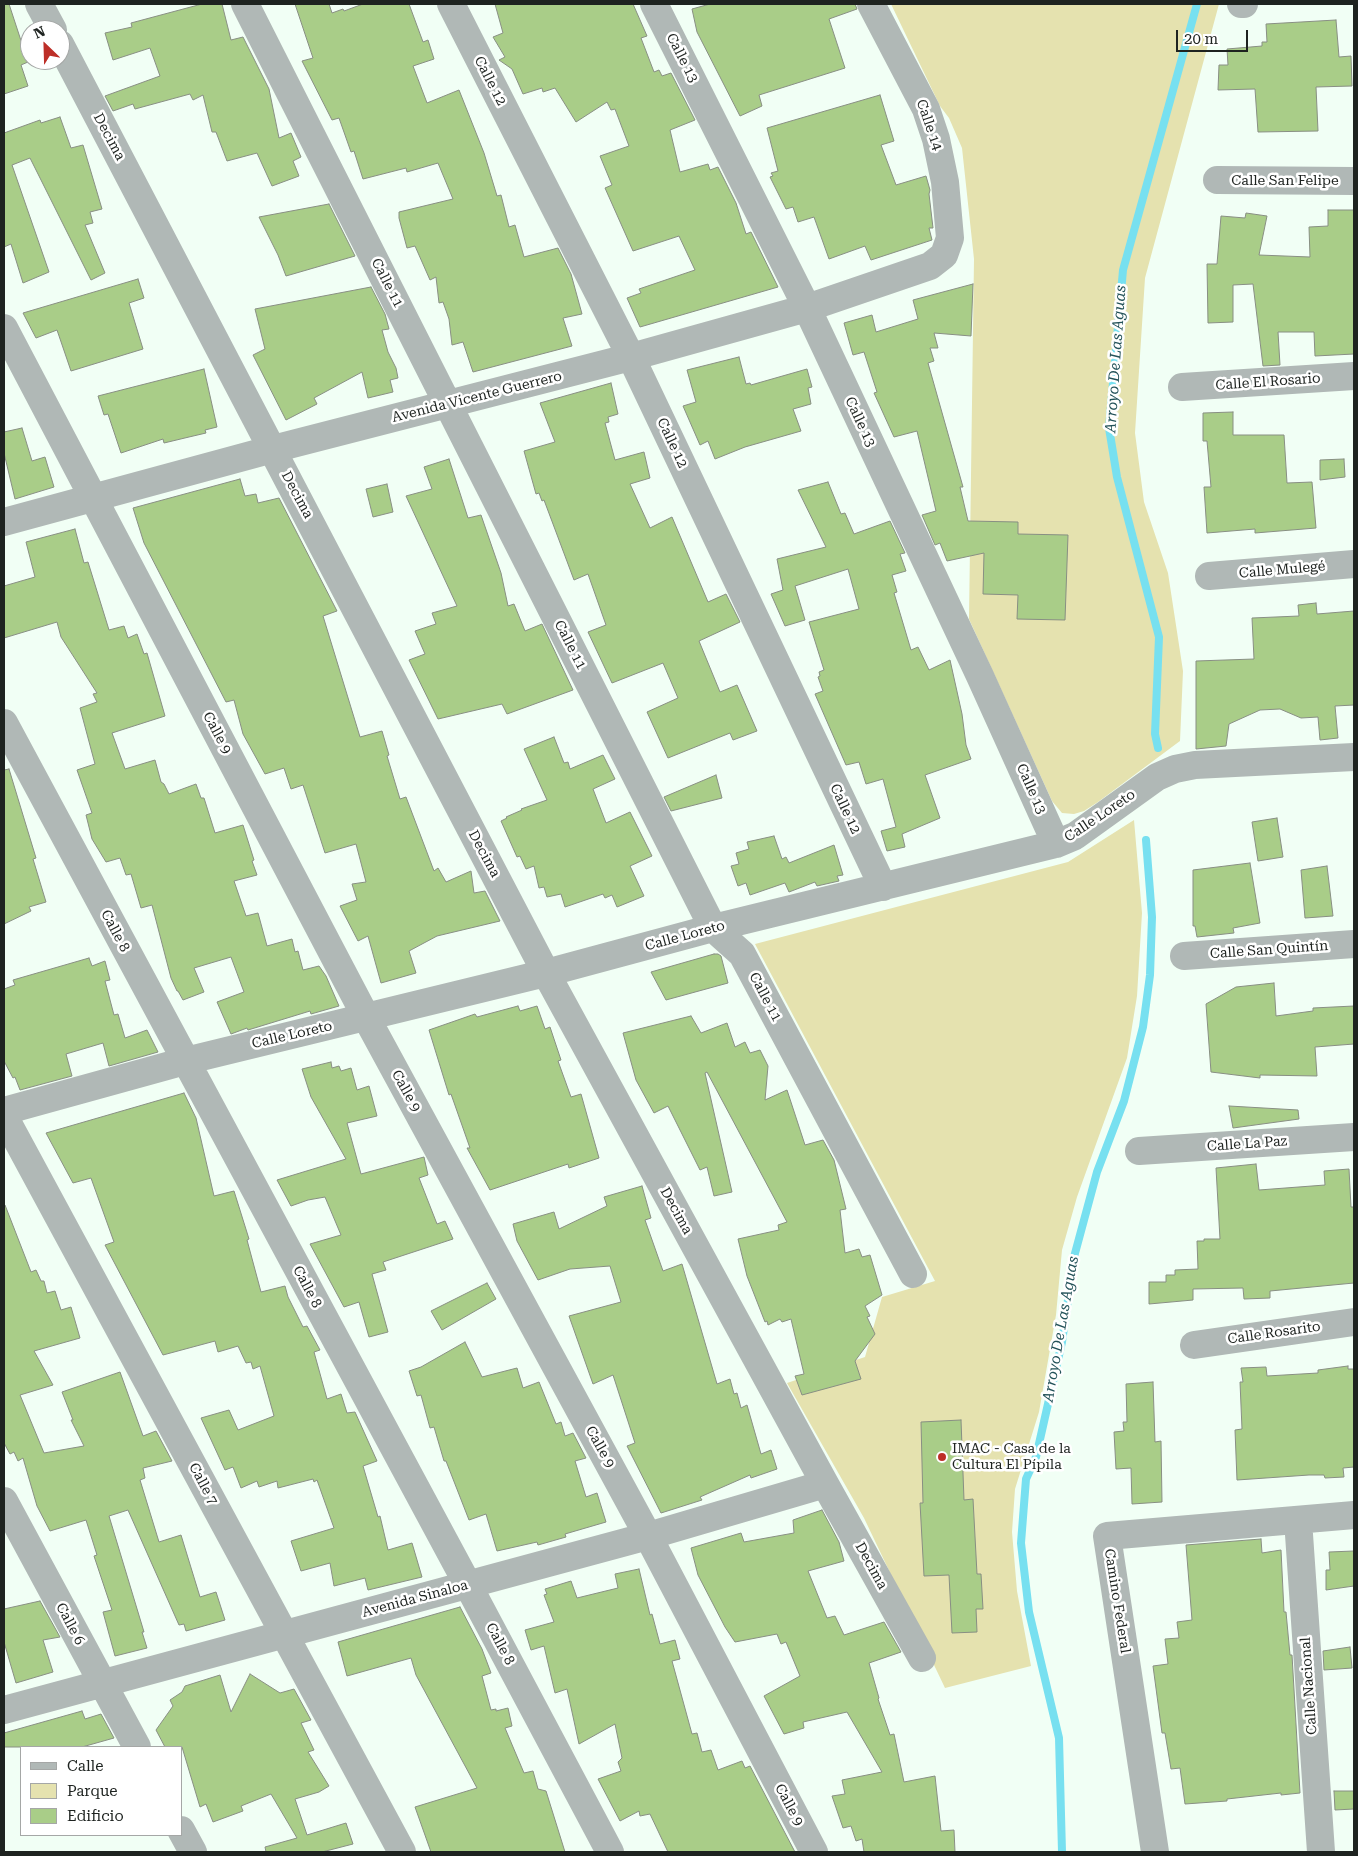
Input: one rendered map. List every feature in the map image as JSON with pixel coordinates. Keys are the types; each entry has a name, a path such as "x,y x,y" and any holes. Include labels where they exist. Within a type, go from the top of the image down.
{"street":[{"path":"39,4 48,20"},
{"name":"Calle 11","path":"245,4 713,928 742,954 913,1274"},
{"name":"Calle 12","path":"451,4 631,357 882,887"},
{"name":"Calle 13","path":"654,4 807,308 980,676 1056,844"},
{"name":"Calle 14","path":"871,4 926,109 936,139 945,182 950,238 944,255"},
{"name":"Decima","path":"70,63 546,973 922,1658"},
{"name":"Calle San Felipe","path":"1216,180 1354,181"},
{"name":"Avenida Vicente Guerrero","path":"4,522 272,449 631,357 807,308 930,266 944,255"},
{"name":"Calle 9","path":"4,328 366,1017 648,1536 814,1852"},
{"name":"Calle El Rosario","path":"1182,387 1354,376"},
{"name":"Calle Mulegé","path":"1209,576 1354,564"},
{"name":"Calle 8","path":"4,723 610,1852"},
{"name":"Calle Loreto","path":"4,1111 184,1060 546,973 713,928 1056,844 1075,836 1157,777 1175,769 1195,764 1354,757"},
{"name":"Calle San Quintín","path":"1184,956 1354,944"},
{"name":"Calle 7","path":"4,1116 402,1852"},
{"name":"Calle La Paz","path":"1139,1151 1354,1137"},
{"name":"Calle Rosarito","path":"1194,1345 1354,1322"},
{"name":"Avenida Sinaloa","path":"4,1710 648,1536 825,1484"},
{"name":"Calle 6","path":"4,1501 135,1746"},
{"name":"Camino Federal","path":"1155,1852 1107,1536 1354,1514"},
{"name":"Calle Nacional","path":"1298,1520 1321,1852"},
{"path":"182,1832 194,1852"}],"green space":[{"path":"891,4 1219,4 1145,278 1135,433 1144,502 1168,573 1183,671 1180,741 1098,802 1084,811 1074,814 1062,813 1052,801 969,619 974,259 962,148 949,118 940,106"},
{"path":"1134,820 1142,913 1137,996 1127,1058 1077,1197 1062,1250 1056,1315 1039,1412 1015,1489 1012,1532 1017,1591 1031,1666 945,1688 864,1518 787,1383 865,1357 882,1297 935,1281 755,944 1068,862"}],"building":[{"path":"4,4 9,4 20,38 20,70 23,70 28,86 4,94"},
{"path":"202,4 222,4 231,40 243,37 269,89 279,138 291,133 301,157 293,161 299,176 272,186 257,153 227,161 216,132 212,132 203,95 193,100 190,94 135,109 133,104 113,111 105,96 160,76 150,48 113,60 105,33 132,27 131,23"},
{"path":"295,4 329,4 332,13 363,4 409,4 423,42 428,40 434,59 413,66 427,103 459,90 484,153 497,196 501,195 509,227 515,225 524,257 558,248 571,274 582,314 563,318 572,346 473,372 463,342 452,345 449,319 443,302 439,303 436,277 430,280 415,246 407,248 399,218 399,212 453,199 438,163 407,172 406,168 363,179 354,151 351,152 339,118 332,120 302,61 313,58"},
{"path":"495,4 633,4 647,36 641,38 654,72 659,70 662,76 671,73 695,120 670,130 680,172 708,164 710,170 718,167 736,203 746,234 751,232 778,287 640,327 627,298 641,293 639,289 695,270 679,236 633,251 605,188 612,185 600,156 629,146 615,109 611,110 607,102 576,122 555,88 543,92 542,88 523,94 512,69 499,60 505,57 493,37 503,33"},
{"path":"710,4 855,4 857,9 829,19 845,68 759,95 762,106 740,116 697,32 692,9"},
{"path":"1336,20 1339,57 1351,56 1352,86 1316,87 1318,131 1258,132 1255,89 1218,90 1219,65 1228,65 1227,49 1262,46 1262,42 1267,42 1266,24"},
{"path":"880,95 894,141 881,145 896,185 926,176 930,190 933,228 929,228 932,240 871,260 865,246 829,259 814,217 798,222 793,207 786,209 770,177 773,176 771,173 778,171 767,128"},
{"path":"60,117 71,148 83,145 102,209 90,212 93,223 85,225 105,273 91,280 30,158 12,165 49,272 23,283 11,244 4,247 4,133 40,120 41,123"},
{"path":"329,204 355,256 286,276 259,217"},
{"path":"1328,210 1354,210 1354,354 1315,356 1314,332 1278,332 1280,365 1263,366 1253,284 1233,285 1233,322 1208,323 1207,264 1217,264 1221,216 1245,218 1246,213 1267,216 1259,255 1310,257 1309,227 1328,226"},
{"path":"138,279 144,298 129,303 143,349 71,371 57,330 36,338 23,313"},
{"path":"973,284 971,336 934,333 938,348 930,348 934,361 928,363 963,487 960,487 968,521 1018,522 1018,534 1068,535 1065,620 1017,619 1018,595 983,594 984,553 947,561 940,543 935,545 922,515 936,511 917,431 894,437 874,393 877,392 864,352 853,355 844,323 872,315 876,332 918,319 913,300"},
{"path":"371,287 385,314 389,329 382,330 398,378 390,380 393,392 368,398 362,372 314,398 317,404 286,420 253,355 265,349 255,309"},
{"path":"739,357 746,384 750,383 751,385 807,369 812,387 808,388 811,404 793,409 801,431 745,447 715,459 708,441 700,445 683,406 696,402 687,370"},
{"path":"204,369 217,427 205,430 206,433 164,443 163,439 121,453 108,414 104,415 98,396"},
{"path":"611,383 618,414 608,417 609,422 605,423 615,460 644,452 650,478 630,484 650,528 672,517 708,602 726,594 740,622 699,641 720,692 737,685 757,731 733,740 730,733 668,758 647,712 678,698 663,663 612,683 588,632 606,625 588,574 574,580 544,500 542,501 539,493 536,494 524,451 555,442 540,403"},
{"path":"1233,412 1233,435 1284,435 1287,483 1312,482 1316,528 1255,533 1255,529 1207,533 1204,487 1211,487 1207,441 1203,441 1203,413"},
{"path":"22,428 32,461 45,457 54,487 15,499 4,453 4,432"},
{"path":"449,459 468,518 481,515 501,573 508,606 514,604 525,631 542,624 573,690 507,714 502,704 438,719 409,660 425,654 415,631 436,624 432,613 457,606 406,496 432,489 424,467"},
{"path":"1344,459 1345,477 1320,480 1320,460"},
{"path":"240,479 245,496 256,494 258,503 279,498 337,611 323,616 360,737 382,731 389,755 387,756 400,799 406,797 434,871 438,868 446,882 471,871 474,893 485,891 500,921 437,936 409,951 416,973 381,983 368,936 358,941 340,906 357,900 352,884 366,882 356,844 325,853 303,785 291,789 284,768 265,774 243,734 234,700 226,702 144,543 133,508"},
{"path":"828,482 841,514 845,513 854,534 890,521 905,553 900,554 906,571 892,575 897,592 894,593 911,650 918,647 929,670 950,660 962,714 966,745 971,759 925,775 940,818 902,834 905,847 887,851 881,831 896,827 883,779 866,784 859,762 846,765 815,694 823,691 818,677 820,676 819,672 824,670 809,622 859,609 848,569 795,586 805,620 785,626 771,594 783,590 777,559 826,547 798,490"},
{"path":"387,484 393,512 373,517 366,489"},
{"path":"75,529 84,563 88,562 109,630 124,626 128,638 137,634 144,654 147,653 165,716 112,733 125,769 155,760 161,782 169,794 196,784 201,798 204,798 215,833 243,825 257,875 234,881 246,916 258,913 267,946 292,939 295,952 298,951 303,970 319,966 326,976 339,1006 311,1014 310,1011 231,1034 217,1002 244,992 231,957 194,968 204,992 183,1000 171,978 152,905 141,908 131,874 126,875 120,858 106,862 92,839 86,815 92,813 77,770 95,764 80,708 97,702 93,694 97,693 61,637 57,622 4,638 4,586 35,577 26,542"},
{"path":"1316,603 1317,614 1354,611 1354,705 1335,706 1338,738 1320,740 1318,717 1301,718 1280,709 1260,710 1229,724 1226,746 1196,749 1196,661 1254,659 1252,618 1299,616 1298,605"},
{"path":"554,737 564,763 568,762 570,769 603,755 615,779 593,789 606,823 630,812 652,856 630,866 644,896 617,907 612,895 605,898 603,894 565,907 561,894 547,897 544,887 539,888 534,866 526,869 520,856 517,857 501,821 521,809 547,800 524,749"},
{"path":"9,769 36,858 33,859 46,902 29,907 31,911 4,924 4,770"},
{"path":"716,775 722,798 671,811 664,797"},
{"path":"1277,818 1283,857 1258,861 1252,822"},
{"path":"774,836 782,859 786,857 789,863 834,845 843,875 837,876 839,881 817,886 815,882 789,892 785,883 750,895 746,883 738,886 731,866 739,864 736,853 749,849 747,842"},
{"path":"1250,863 1260,923 1233,928 1234,933 1197,937 1195,926 1193,926 1193,870"},
{"path":"1327,866 1333,916 1305,918 1301,870"},
{"path":"714,954 721,956 728,983 666,1000 651,972"},
{"path":"89,958 92,966 105,961 110,980 105,981 114,1015 118,1014 125,1038 147,1030 158,1052 109,1066 103,1043 66,1054 72,1076 20,1090 15,1077 13,1078 4,1061 4,989 15,985 13,980"},
{"path":"1274,983 1276,1016 1313,1011 1313,1008 1354,1006 1354,1044 1315,1047 1317,1076 1260,1075 1260,1078 1211,1072 1206,1004 1236,987"},
{"path":"518,1006 520,1011 537,1006 545,1029 550,1027 561,1060 558,1061 571,1097 581,1094 599,1158 569,1168 568,1164 490,1190 467,1148 470,1148 451,1094 449,1095 429,1030 475,1014 477,1017"},
{"path":"691,1016 701,1033 727,1023 735,1047 745,1042 750,1053 760,1050 768,1066 765,1100 787,1090 805,1145 823,1140 834,1160 846,1209 840,1210 845,1253 859,1249 862,1257 870,1255 882,1295 865,1306 870,1316 867,1317 875,1334 855,1361 861,1379 802,1395 795,1376 804,1374 791,1319 782,1322 780,1319 768,1325 767,1321 765,1322 747,1276 738,1239 779,1230 778,1225 787,1222 707,1072 705,1073 732,1192 714,1196 707,1167 700,1170 668,1106 654,1113 636,1080 623,1033"},
{"path":"331,1062 332,1068 339,1066 341,1071 351,1068 357,1090 369,1086 377,1116 347,1123 361,1174 424,1157 428,1175 419,1178 437,1224 445,1221 453,1239 383,1262 386,1270 372,1274 388,1332 369,1337 359,1302 344,1307 310,1244 341,1235 325,1197 291,1206 277,1180 346,1159 311,1097 302,1069"},
{"path":"184,1093 196,1118 214,1196 234,1191 249,1239 247,1240 261,1292 285,1286 288,1297 303,1327 307,1326 320,1350 314,1352 327,1399 341,1394 347,1413 355,1412 377,1461 363,1466 378,1517 380,1516 388,1550 412,1543 422,1577 368,1590 365,1578 334,1586 330,1563 301,1571 291,1541 334,1528 317,1480 314,1482 313,1479 278,1488 277,1481 259,1487 257,1481 241,1488 233,1467 225,1470 201,1418 229,1410 238,1430 274,1416 260,1366 253,1369 251,1362 246,1363 238,1346 218,1352 215,1341 163,1355 105,1245 114,1242 91,1178 73,1183 46,1133"},
{"path":"1229,1106 1298,1110 1299,1119 1233,1128"},
{"path":"1256,1164 1259,1190 1325,1185 1324,1171 1349,1169 1351,1207 1354,1207 1354,1283 1270,1291 1270,1298 1244,1299 1243,1288 1193,1289 1193,1300 1149,1304 1149,1282 1166,1282 1166,1275 1175,1275 1175,1270 1198,1269 1197,1241 1220,1239 1216,1168"},
{"path":"642,1186 651,1218 645,1220 663,1271 682,1264 717,1384 730,1379 734,1394 737,1393 741,1408 747,1405 761,1454 771,1450 777,1469 751,1478 750,1475 700,1497 702,1500 661,1513 627,1446 635,1443 613,1375 593,1384 569,1316 621,1302 610,1266 570,1269 538,1280 517,1241 513,1224 554,1212 559,1229 607,1206 604,1197"},
{"path":"4,1205 31,1272 36,1270 41,1281 44,1281 47,1293 55,1291 61,1310 71,1307 80,1338 34,1351 53,1385 20,1395 44,1453 84,1446 71,1420 73,1420 62,1392 120,1372 143,1436 156,1431 172,1461 143,1468 145,1478 140,1480 159,1542 181,1535 200,1597 216,1592 225,1620 186,1631 184,1624 179,1625 128,1510 109,1516 144,1632 142,1632 147,1648 115,1656 103,1612 112,1610 94,1556 97,1555 86,1520 50,1531 37,1506 23,1458 18,1461 14,1452 10,1454 4,1443"},
{"path":"487,1283 496,1299 442,1330 431,1311"},
{"path":"465,1342 482,1377 517,1368 523,1388 539,1382 556,1424 561,1422 565,1436 573,1433 586,1458 575,1461 586,1497 597,1493 606,1522 565,1534 566,1537 538,1545 537,1542 497,1551 486,1514 469,1520 446,1461 444,1461 434,1427 430,1428 421,1395 417,1396 409,1371 421,1367"},
{"path":"1348,1366 1348,1369 1354,1369 1354,1467 1343,1468 1344,1477 1325,1478 1324,1475 1309,1475 1237,1480 1235,1430 1242,1429 1240,1382 1243,1382 1241,1368 1266,1367 1267,1376 1318,1373 1318,1370"},
{"path":"1153,1382 1155,1442 1161,1441 1162,1502 1132,1504 1131,1468 1116,1469 1114,1432 1124,1431 1123,1422 1127,1422 1126,1384"},
{"path":"961,1420 964,1500 973,1499 977,1574 981,1574 983,1609 976,1609 977,1632 952,1633 949,1575 924,1576 920,1503 923,1503 921,1422"},
{"path":"822,1510 839,1542 844,1561 808,1571 827,1618 835,1616 844,1635 884,1622 901,1652 869,1663 878,1699 890,1735 894,1734 904,1782 935,1776 941,1831 954,1830 955,1852 864,1852 862,1839 856,1841 851,1826 843,1828 832,1796 845,1794 842,1780 882,1772 847,1712 803,1722 804,1728 784,1734 764,1696 800,1676 786,1642 781,1644 777,1634 735,1642 725,1627 698,1575 691,1548 741,1533 744,1542 794,1533 793,1520"},
{"path":"1261,1539 1262,1553 1281,1550 1284,1612 1286,1612 1290,1655 1292,1655 1300,1793 1281,1795 1281,1793 1227,1799 1227,1801 1185,1804 1180,1768 1171,1769 1165,1733 1162,1733 1153,1666 1168,1664 1165,1639 1179,1638 1177,1622 1192,1620 1186,1545"},
{"path":"1354,1551 1354,1586 1326,1590 1326,1570 1330,1570 1329,1552"},
{"path":"639,1569 650,1615 652,1614 660,1644 675,1640 680,1659 672,1661 692,1734 697,1733 702,1752 711,1750 718,1770 742,1761 745,1768 750,1766 795,1852 668,1852 650,1814 640,1816 639,1811 620,1821 598,1779 621,1771 618,1762 622,1758 615,1724 579,1744 567,1689 555,1693 544,1646 531,1650 525,1630 554,1622 544,1595 547,1594 545,1589 571,1581 577,1598 618,1588 615,1574"},
{"path":"40,1601 60,1637 43,1640 53,1672 16,1683 4,1642 4,1609"},
{"path":"460,1607 482,1649 491,1673 482,1676 491,1710 496,1709 496,1711 508,1708 512,1726 505,1728 524,1773 533,1771 538,1789 546,1791 565,1852 431,1852 415,1807 477,1788 416,1675 411,1658 347,1676 338,1642"},
{"path":"1350,1647 1352,1668 1324,1670 1323,1651"},
{"path":"250,1674 280,1693 294,1689 311,1720 301,1723 314,1750 308,1752 329,1786 319,1792 295,1799 307,1835 346,1823 353,1844 322,1852 266,1852 265,1847 297,1838 271,1794 241,1806 243,1811 213,1822 206,1804 200,1807 182,1746 164,1746 156,1730 173,1706 170,1700 182,1692 185,1686 220,1675 231,1712"},
{"path":"82,1711 85,1719 101,1714 114,1738 86,1746 4,1747 4,1733"},
{"path":"1334,1791 1354,1791 1354,1809 1335,1810"}],"waterway":[{"name":"Arroyo De Las Aguas","path":"1158,748 1155,734 1159,637 1117,477 1109,428 1123,270 1197,4"},
{"name":"Arroyo De Las Aguas","path":"1062,1852 1059,1738 1029,1612 1021,1543 1026,1479 1036,1457 1062,1342 1074,1257 1097,1172 1124,1101 1143,1027 1150,975 1152,917 1146,840"}],"place":[{"name":"IMAC - Casa de la Cultura El Pípila","path":"942,1457"}]}
